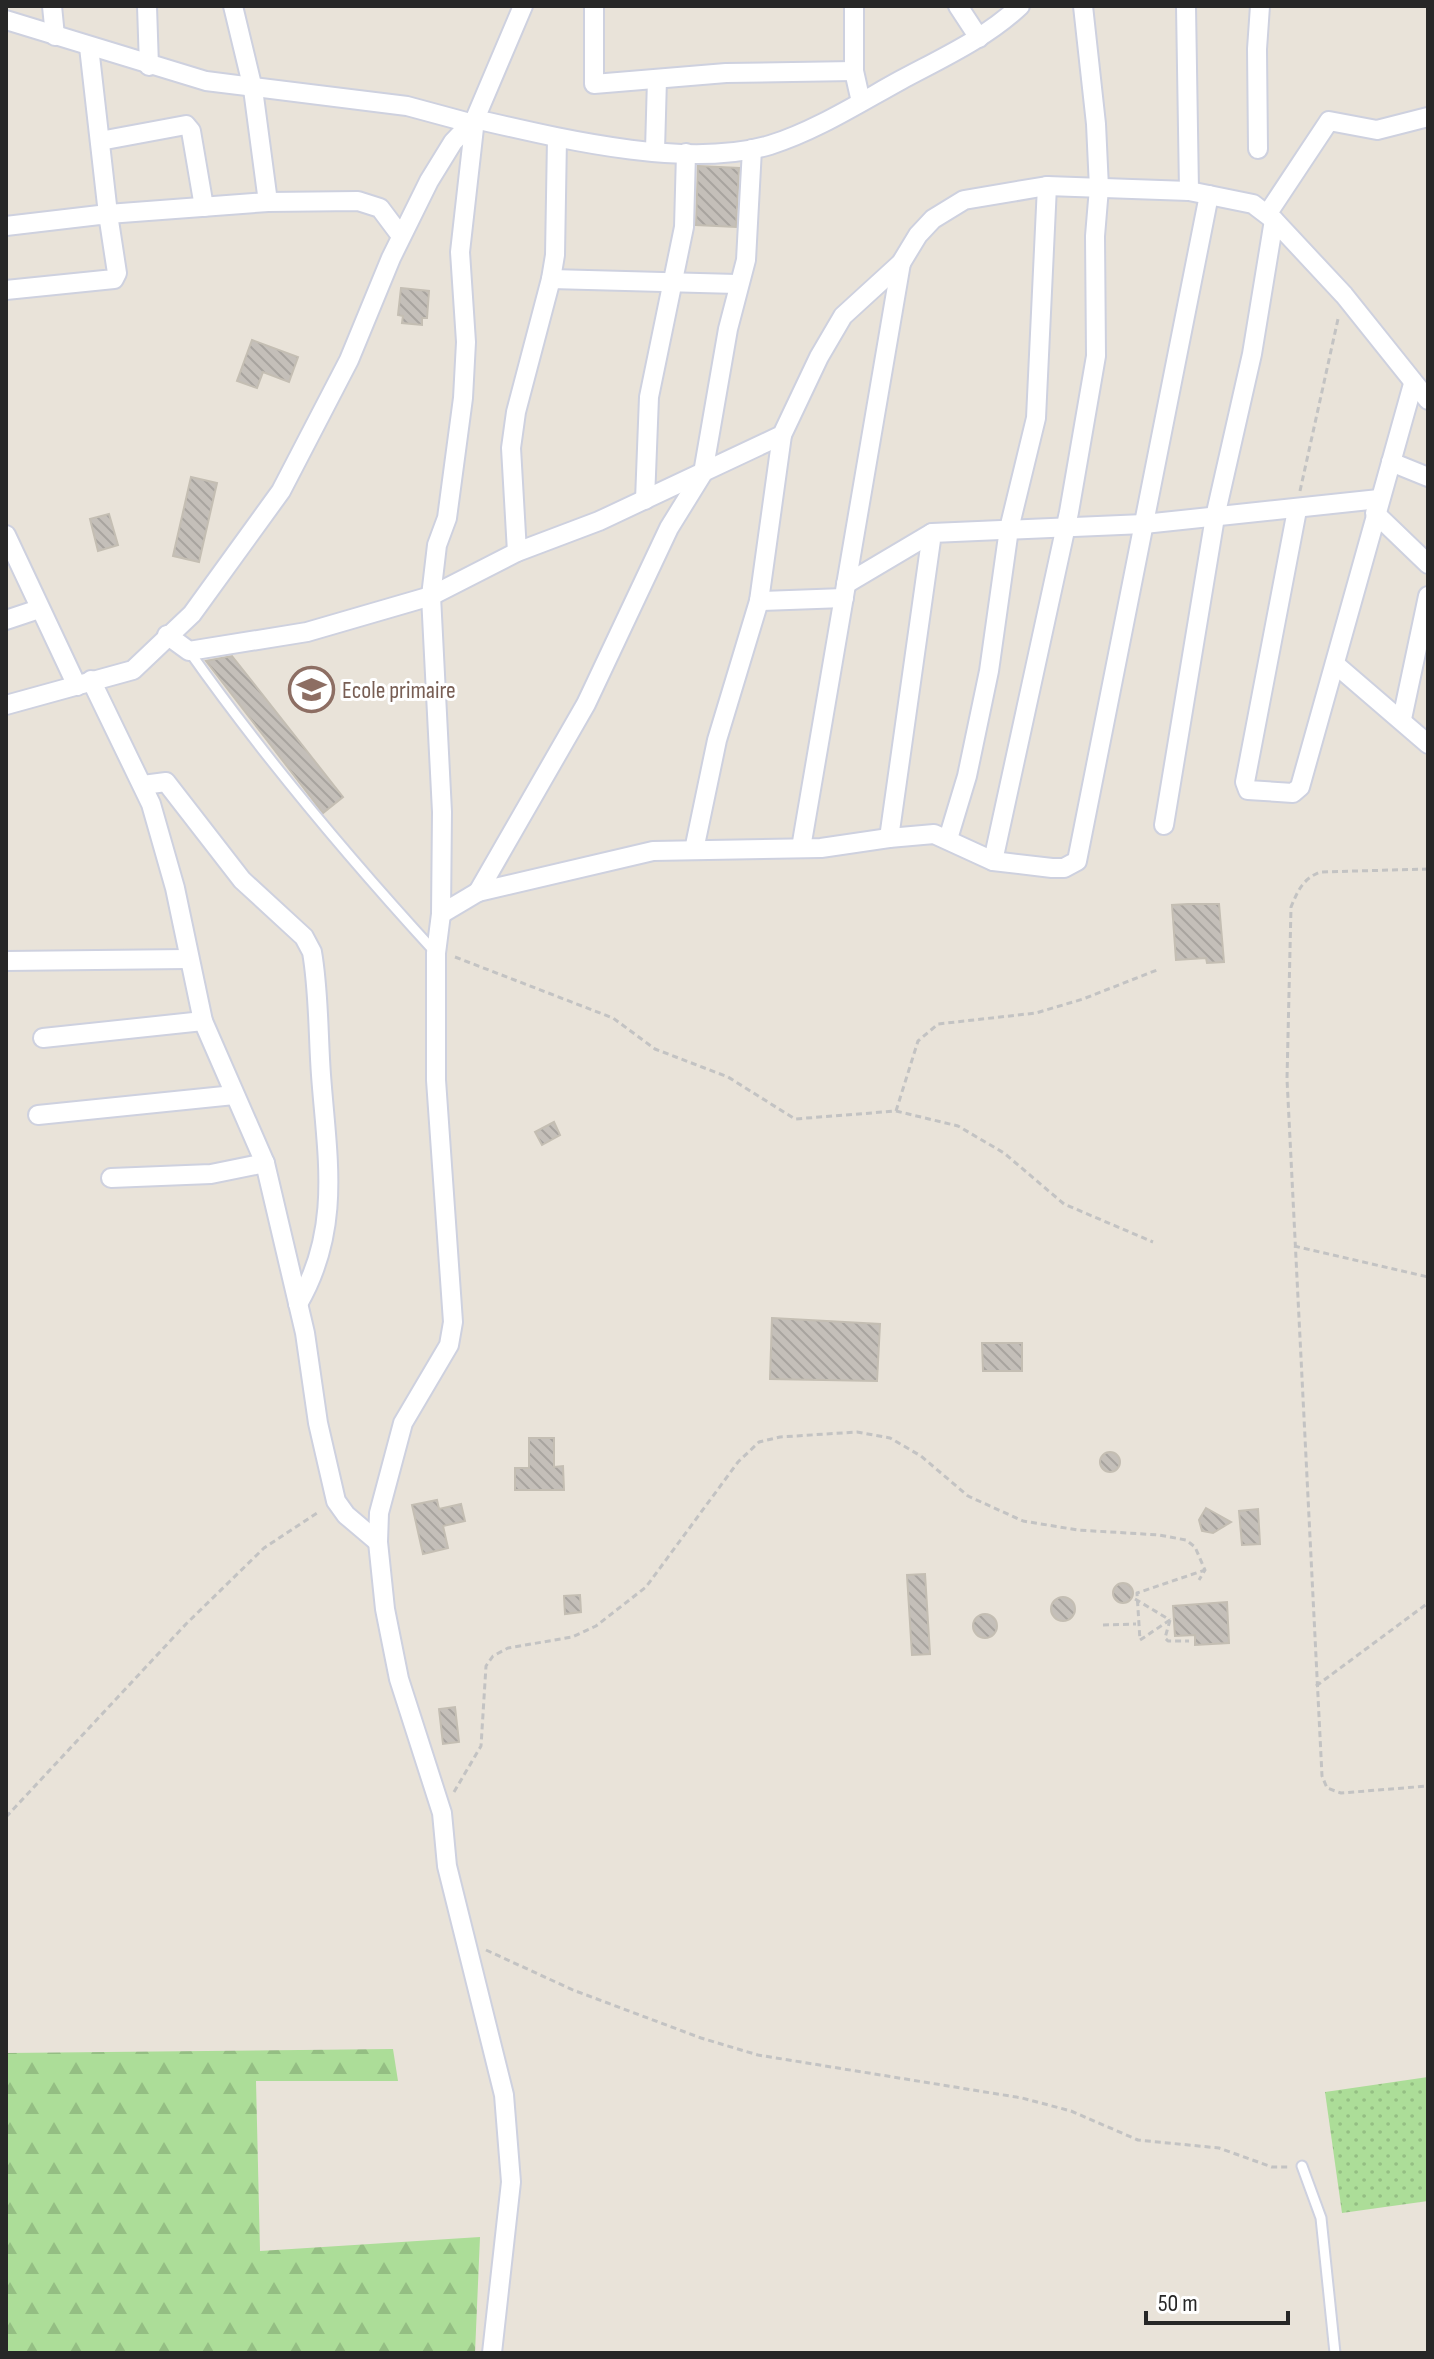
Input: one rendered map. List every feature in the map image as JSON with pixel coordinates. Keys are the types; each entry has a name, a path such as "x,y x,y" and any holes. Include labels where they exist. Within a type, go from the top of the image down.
{"street":[{"path":"52,6 55,36"},
{"path":"147,6 149,66"},
{"path":"233,6 253,89 268,202"},
{"path":"6,705 133,670 192,614 281,491 349,360 401,236 453,142 472,121 523,6"},
{"path":"594,6 592,83 726,73 854,71"},
{"path":"854,6 854,71 861,102"},
{"path":"958,6 979,38"},
{"path":"6,20 149,66 253,89 292,89 407,106 557,138 686,153 752,149 790,137 979,38 1020,6"},
{"path":"993,861 1065,530 1096,356 1095,236 1099,188 1096,124 1083,6"},
{"path":"1186,6 1189,191"},
{"path":"1258,149 1260,6"},
{"path":"6,290 114,279 117,273 89,47"},
{"path":"655,150 657,79"},
{"path":"1164,825 1215,517 1252,354 1271,217 1329,121 1377,130 1428,117"},
{"path":"472,121 460,252 466,342 463,398 447,518 437,545 431,596 442,812 441,914 436,953 438,1126 453,1322 449,1345 403,1423 385,1487 378,1542 385,1609 399,1679 442,1813 447,1866 487,2013 504,2095 511,2182 492,2353"},
{"path":"100,141 186,125 191,131 204,207"},
{"path":"517,552 511,448 516,412 555,255 557,138"},
{"path":"478,892 586,704 669,528 703,473 737,284 746,260 752,149"},
{"path":"645,500 650,387 684,227 686,153"},
{"path":"948,839 967,776 989,671 1009,529 1036,418 1047,186"},
{"path":"694,850 717,740 759,601 782,435 819,357 843,316 901,263 918,235 933,219 964,200 1047,186 1189,191 1253,204 1271,217 1344,295 1428,400"},
{"path":"441,914 478,892 653,851 801,848 860,844 924,833 948,839 993,861 1052,868 1072,866 1077,861 1209,195"},
{"path":"6,226 108,214 268,202 368,202 380,208 401,236"},
{"path":"801,848 901,263"},
{"path":"551,279 737,284"},
{"path":"1297,510 1246,789 1298,791 1413,384"},
{"path":"167,635 189,651 307,632 431,596 517,552 645,500 782,435"},
{"path":"1391,462 1428,477"},
{"path":"759,601 845,591 932,533 1065,530 1377,506 1427,558"},
{"path":"889,838 932,533"},
{"path":"6,537 39,609 143,785 175,888 187,959 203,1021 265,1163 298,1304 318,1423 336,1501 346,1515 378,1542"},
{"path":"1402,719 1428,596"},
{"path":"6,620 39,609"},
{"path":"1335,664 1428,744"},
{"path":"143,785 166,782 242,880 304,937 312,952 330,1172 323,1242 315,1274 298,1304"},
{"path":"6,961 187,959"},
{"path":"43,1038 203,1021"},
{"path":"38,1115 234,1095"},
{"path":"111,1178 211,1174 265,1163"}],"lane":[{"path":"189,651 242,725 332,835 436,953"},
{"path":"1302,2166 1321,2218 1335,2353"}],"path":[{"path":"1297,510 1344,295"},
{"path":"1428,869 1320,872 1309,877 1299,889 1291,907 1287,1079 1322,1776 1327,1788 1341,1793 1428,1786"},
{"path":"436,953 613,1018 655,1049 728,1077 795,1119 896,1111 958,1126 1004,1153 1028,1177 1064,1204 1153,1242"},
{"path":"896,1111 918,1041 938,1024 1036,1013 1083,999 1157,970"},
{"path":"1294,1246 1428,1277"},
{"path":"442,1813 481,1746 486,1666 493,1656 508,1648 572,1637 596,1626 646,1587 738,1462 759,1442 780,1437 857,1432 890,1438 921,1456 968,1496 1023,1521 1078,1530 1186,1540 1195,1547 1205,1570"},
{"path":"6,1817 186,1624 264,1548 336,1501"},
{"path":"1199,1580 1205,1570"},
{"path":"1170,1620 1142,1640 1138,1638 1135,1599 1139,1591 1205,1570"},
{"path":"1135,1599 1170,1620"},
{"path":"1316,1686 1428,1603"},
{"path":"1170,1620 1165,1638 1168,1641 1189,1641"},
{"path":"1103,1625 1136,1624"},
{"path":"465,1939 573,1990 701,2038 758,2055 1022,2098 1071,2111 1138,2140 1219,2148 1272,2167 1302,2166"}],"green space":[{"path":"393,2049 398,2081 256,2081 260,2251 480,2237 475,2353 6,2353 6,2053"},
{"path":"1428,2077 1428,2201 1342,2213 1325,2092"}],"building":[{"path":"698,166 739,168 736,227 696,225"},
{"path":"401,288 429,291 427,318 422,318 422,325 402,323 403,316 398,315"},
{"path":"252,340 298,357 289,382 263,372 257,388 237,381"},
{"path":"191,477 217,483 199,562 173,556"},
{"path":"109,514 118,545 98,551 90,519"},
{"path":"232,656 343,797 323,813 206,661"},
{"path":"1219,904 1224,962 1207,963 1206,958 1176,960 1172,905"},
{"path":"554,1122 560,1135 542,1145 535,1132"},
{"path":"772,1318 880,1324 877,1381 770,1379"},
{"path":"982,1343 1022,1343 1022,1371 983,1371"},
{"path":"529,1438 554,1438 554,1467 563,1466 564,1490 515,1490 515,1468 529,1468"},
{"path":"1106,1452 1114,1452 1120,1462 1114,1472 1106,1472 1100,1466 1100,1458"},
{"path":"437,1500 439,1509 461,1504 465,1521 443,1526 448,1548 423,1554 412,1505"},
{"path":"1206,1508 1231,1522 1213,1533 1202,1531 1199,1520"},
{"path":"1258,1509 1260,1544 1242,1545 1239,1511"},
{"path":"925,1574 930,1654 912,1655 907,1575"},
{"path":"1123,1583 1130,1586 1133,1593 1130,1600 1123,1603 1116,1600 1113,1593 1116,1586"},
{"path":"580,1595 581,1612 565,1614 564,1596"},
{"path":"1063,1597 1072,1600 1075,1609 1072,1618 1063,1621 1054,1618 1051,1609 1054,1600"},
{"path":"1227,1602 1229,1643 1195,1645 1195,1635 1175,1636 1173,1606"},
{"path":"985,1614 994,1617 997,1626 994,1635 985,1638 976,1635 973,1626 976,1617"},
{"path":"455,1707 459,1742 443,1744 439,1709"}],"place":[{"name":"Ecole primaire","path":"311,690"}]}
